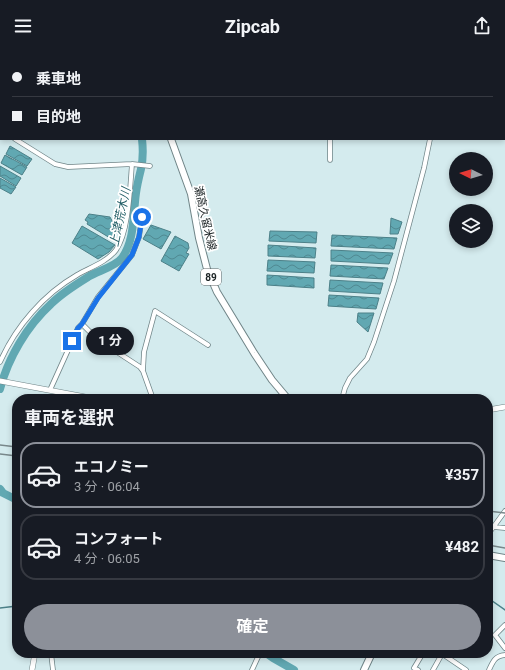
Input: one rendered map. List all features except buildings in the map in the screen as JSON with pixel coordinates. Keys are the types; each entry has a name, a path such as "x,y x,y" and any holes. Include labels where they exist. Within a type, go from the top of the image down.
{"main road":[{"name":"瀬高久留米線","path":"171,140 190,194 207,269 217,292 254,353 272,380 284,394"},
{"path":"493,556 505,558"},
{"path":"364,670 370,658"}],"street":[{"path":"17,140 56,164 68,166 132,164 150,166"},
{"path":"330,140 330,160"},
{"path":"343,394 350,378 367,360 374,342 394,281 424,168 430,140"},
{"path":"0,362 18,328 50,294 76,275 115,252 121,241 127,213 132,164"},
{"path":"50,390 78,328 98,298 132,255 139,237 142,217"},
{"path":"151,394 143,370 144,352 155,311 208,345"},
{"path":"82,324 98,339 143,370"},
{"path":"0,381 66,394"},
{"path":"493,409 505,407"},
{"path":"505,511 494,527 505,528"},
{"path":"505,625 495,635 505,648"},
{"path":"489,670 495,658 499,655 505,655"},
{"path":"32,670 34,658"},
{"path":"52,658 53,670"},
{"path":"252,670 258,658"},
{"path":"418,670 414,668 420,658"},
{"path":"432,670 440,658"},
{"path":"448,658 466,670"}],"water":[{"path":"10,146 32,159 27,166 6,154"},
{"path":"5,155 27,167 22,175 1,163"},
{"path":"0,166 21,178 16,186 0,176"},
{"path":"0,178 16,187 11,194 0,188"},
{"path":"89,214 110,217 116,228 115,241 87,224 88,222 85,220"},
{"path":"391,218 402,222 398,234 390,234"},
{"path":"151,225 171,232 161,249 143,239"},
{"path":"82,226 115,245 109,252 98,259 72,243"},
{"path":"270,231 317,232 316,243 269,241"},
{"path":"332,235 397,238 394,249 331,246"},
{"path":"175,236 188,243 189,248 186,253 189,254 179,271 161,261"},
{"path":"268,245 316,248 315,258 268,256"},
{"path":"331,250 393,253 389,264 331,261"},
{"path":"268,260 315,262 314,273 267,271"},
{"path":"331,265 388,268 384,279 330,276"},
{"path":"267,275 314,278 314,288 267,285"},
{"path":"330,280 383,283 380,294 329,291"},
{"path":"329,295 379,298 376,309 328,306"},
{"path":"358,313 374,313 368,332 357,322"}],"waterway":[{"name":"上津荒木川","path":"0,389 13,354 26,332 42,313 73,286 119,261 126,251 133,227 136,190 142,165 142,140"},
{"name":"上津荒木川","path":"0,489 3,493 12,498"},
{"path":"493,602 505,610"},
{"path":"0,608 12,607"},
{"name":"上津荒木川","path":"273,658 294,670"}],"railway":[{"path":"0,445 12,446"},
{"path":"0,454 12,455"},
{"path":"493,512 505,513"},
{"path":"493,546 505,548"}],"route":[{"path":"72,341 78,328 98,298 132,255 139,237 142,217"}]}
